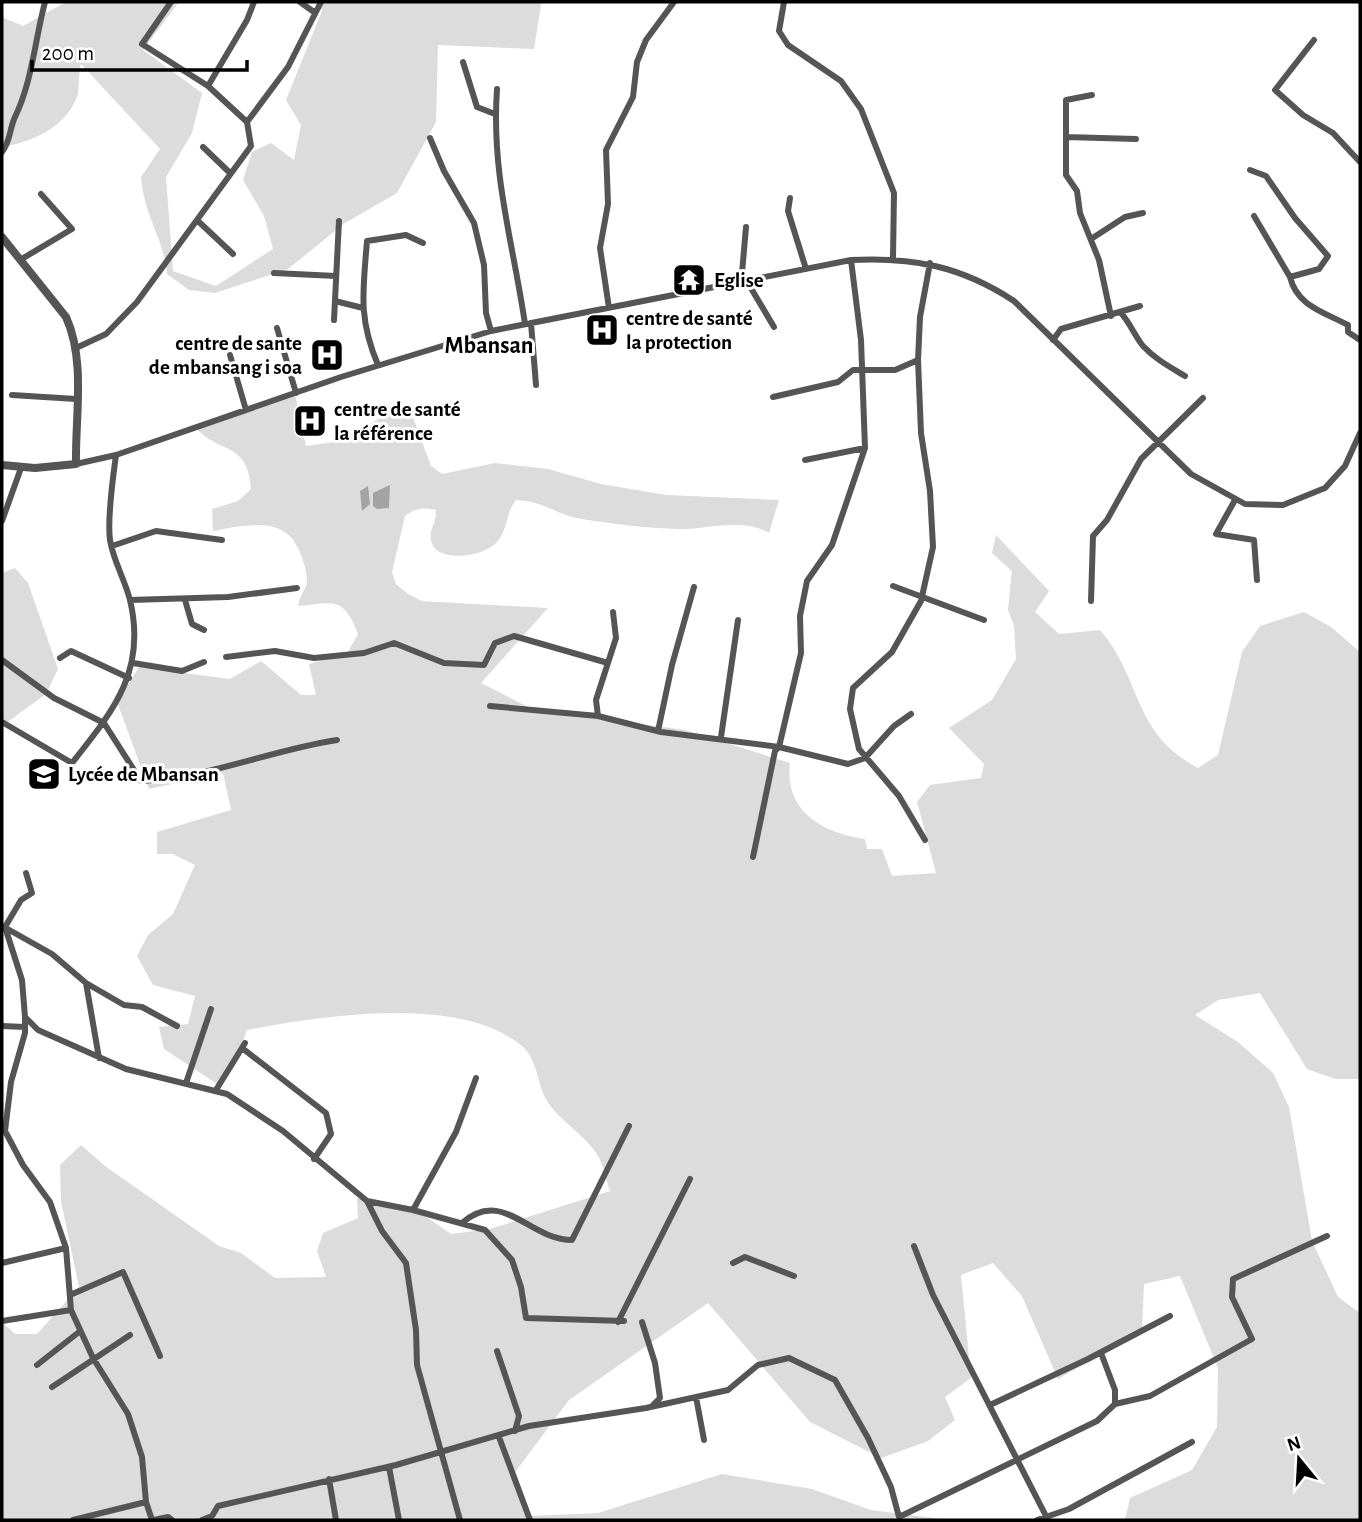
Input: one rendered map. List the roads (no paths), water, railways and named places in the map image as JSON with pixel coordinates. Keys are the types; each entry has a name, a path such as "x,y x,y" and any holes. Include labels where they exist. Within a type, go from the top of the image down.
{"street":[{"path":"2,152 10,140 14,122 26,96 45,2"},
{"path":"76,348 106,334 137,302 198,221 229,172 251,146 247,122 208,86 142,44 171,2"},
{"path":"208,86 247,20 254,2"},
{"path":"300,2 314,12"},
{"path":"247,122 288,67 321,2"},
{"path":"610,307 600,248 608,204 606,150 633,97 637,62 646,40 674,2"},
{"path":"784,2 779,31 788,45 841,81 861,109 894,193 893,258"},
{"path":"1314,40 1275,90 1303,115 1333,133 1360,162"},
{"path":"463,62 477,107 495,114"},
{"path":"497,89 497,178 528,323 536,386"},
{"path":"1092,95 1066,100 1066,175 1077,191 1080,214 1099,260 1111,316"},
{"path":"1066,137 1136,139"},
{"path":"430,138 444,171 474,223 484,265 486,313 491,331"},
{"path":"203,147 229,172"},
{"path":"1250,170 1266,176 1295,218 1328,256 1320,269 1290,276"},
{"path":"20,260 72,229 41,194"},
{"path":"790,198 788,211 806,269"},
{"path":"1091,239 1125,217 1143,213"},
{"path":"1254,216 1290,276 1294,291 1310,307 1348,325 1348,332 1360,340"},
{"path":"198,221 233,254"},
{"path":"334,320 339,221"},
{"path":"746,227 742,273 774,327"},
{"path":"378,365 365,334 363,308 367,241 406,235 423,243"},
{"path":"2,237 66,317 76,348 76,464"},
{"path":"2,465 21,468 76,464 116,455 378,365 491,331 851,260 893,258 930,263 990,286 1030,315 1065,354 1087,370 1156,442 1191,474 1235,500 1271,507 1297,501 1325,488 1345,466 1360,433"},
{"path":"753,857 775,751 779,747 801,653 800,616 807,581 832,545 864,448 861,340 851,260"},
{"path":"925,840 899,796 865,758 851,719 853,688 892,652 923,595 933,547 930,491 920,433 918,360 920,317 930,263"},
{"path":"274,273 336,276"},
{"path":"335,301 363,308"},
{"path":"1053,340 1061,330 1140,306"},
{"path":"1121,313 1149,351 1185,376"},
{"path":"277,328 296,393"},
{"path":"230,355 246,410"},
{"path":"773,397 838,382 853,370 895,370 918,360"},
{"path":"12,395 76,399"},
{"path":"1091,601 1093,536 1107,520 1141,459 1203,398"},
{"path":"806,460 864,448"},
{"path":"2,722 72,763 104,723 129,678 133,663 135,623 112,545 110,528 116,455"},
{"path":"2,522 21,468"},
{"path":"1235,500 1216,534 1254,540 1257,580"},
{"path":"112,545 156,531 222,540"},
{"path":"893,586 984,620"},
{"path":"658,731 672,665 694,587"},
{"path":"130,600 185,600 298,588"},
{"path":"185,600 192,624 204,630"},
{"path":"598,716 596,700 616,638 612,612"},
{"path":"721,737 738,620"},
{"path":"226,657 275,650 313,658 364,653 394,643 444,663 484,665 495,643 514,636 608,663"},
{"path":"60,658 71,651 129,678"},
{"path":"2,660 54,698 104,723 141,781 170,780 237,765 296,747 337,740"},
{"path":"133,663 182,671 204,662"},
{"path":"490,706 598,716 658,731 721,737 779,747 848,764 865,758 894,726 911,715"},
{"path":"3,927 21,900 32,892 26,873"},
{"path":"3,927 52,954 86,983 124,1005 142,1007 177,1026"},
{"path":"3,927 22,980 25,1017 4,1131 23,1165 51,1202 66,1248 71,1310 93,1358 128,1414 142,1457 146,1502 153,1520 168,1517 172,1520"},
{"path":"86,983 99,1058"},
{"path":"186,1083 211,1009"},
{"path":"25,1017 38,1030 99,1058 139,1073 216,1090 283,1131 367,1201 382,1231 406,1263 416,1330 416,1365 460,1520"},
{"path":"2,1026 25,1027"},
{"path":"216,1090 244,1045 326,1113 331,1134 314,1159"},
{"path":"413,1210 456,1132 476,1078"},
{"path":"462,1223 474,1212 494,1208 559,1240 572,1240 629,1126"},
{"path":"367,1201 413,1210 485,1230 512,1260 521,1287 526,1318 621,1321 690,1180"},
{"path":"202,1520 212,1516 218,1506 389,1467 499,1437 529,1426 651,1407 728,1390 758,1365 789,1358 835,1380 868,1438 891,1487 899,1517 1097,1421 1115,1405 1150,1396 1252,1339 1232,1297 1233,1279 1327,1236"},
{"path":"914,1246 933,1295 1046,1518"},
{"path":"2,1263 66,1248"},
{"path":"733,1263 745,1257 794,1276"},
{"path":"70,1295 123,1272 160,1356"},
{"path":"2,1321 71,1310"},
{"path":"990,1405 1101,1353 1170,1315"},
{"path":"642,1322 655,1363 660,1398 651,1407"},
{"path":"37,1364 79,1332"},
{"path":"52,1387 131,1335"},
{"path":"498,1351 519,1416 514,1431"},
{"path":"1101,1353 1115,1391 1115,1405"},
{"path":"696,1397 704,1440"},
{"path":"499,1437 530,1520"},
{"path":"1037,1520 1069,1509 1192,1442"},
{"path":"389,1467 399,1520"},
{"path":"329,1479 336,1520"},
{"path":"74,1520 146,1502"}],"place":[{"name":"Eglise","path":"689,280"},
{"name":"centre de santé la protection","path":"602,330"},
{"name":"centre de sante de mbansang i soa","path":"327,355"},
{"name":"centre de santé la référence","path":"310,421"},
{"name":"Lycée de Mbansan","path":"44,774"}],"district":[{"name":"Mbansan","path":"489,345"}]}
